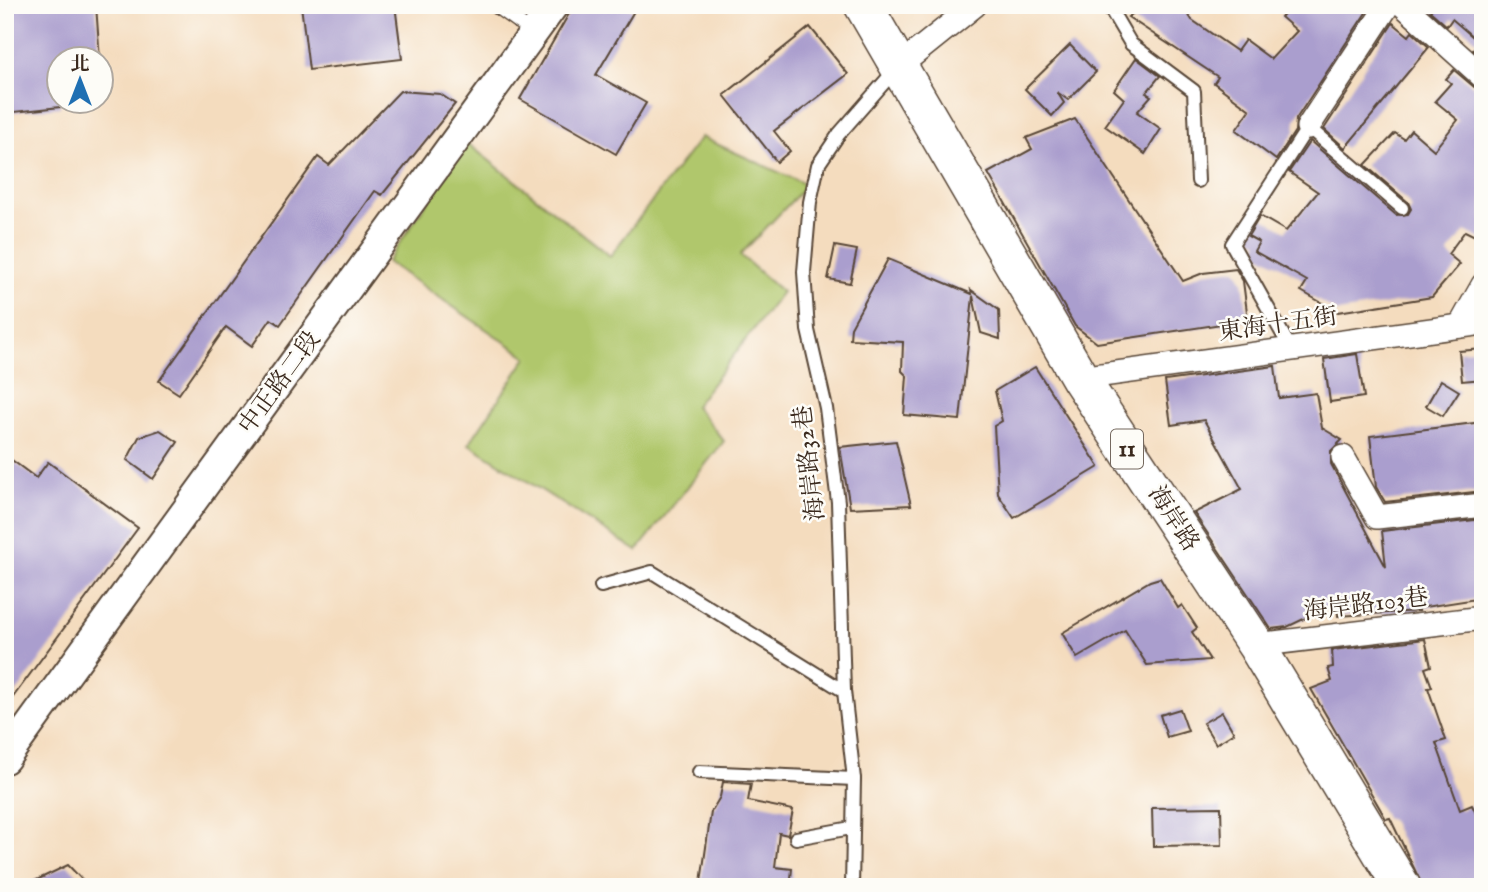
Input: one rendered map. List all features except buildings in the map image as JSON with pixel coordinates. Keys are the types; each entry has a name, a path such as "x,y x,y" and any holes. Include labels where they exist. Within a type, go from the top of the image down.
{"main road":[{"name":"海岸路","path":"863,5 1080,378 1256,645 1402,887"}],"street":[{"name":"中正路二段","path":"5,759 554,5"},
{"path":"899,66 975,5"},
{"path":"1308,127 1388,5"},
{"path":"1403,5 1483,77"},
{"path":"1471,325 1483,285"},
{"name":"東海十五街","path":"1080,378 1471,325"},
{"path":"1343,457 1377,517 1483,505"},
{"name":"海岸路103巷","path":"1256,645 1483,618"}],"lane":[{"path":"494,5 535,34"},
{"path":"1108,5 1131,44 1194,91 1198,181"},
{"name":"海岸路32巷","path":"852,887 854,779 844,691 838,502 826,408 808,330 804,272 810,202 818,165 839,134 899,66"},
{"path":"1292,349 1232,244 1308,127 1402,208"},
{"path":"601,586 652,572 844,691"},
{"path":"699,772 854,779"},
{"path":"796,838 851,828"}],"green space":[{"path":"701,137 807,185 740,255 782,292 695,406 724,441 637,551 469,444 527,357 387,262 467,143 610,256"}]}
